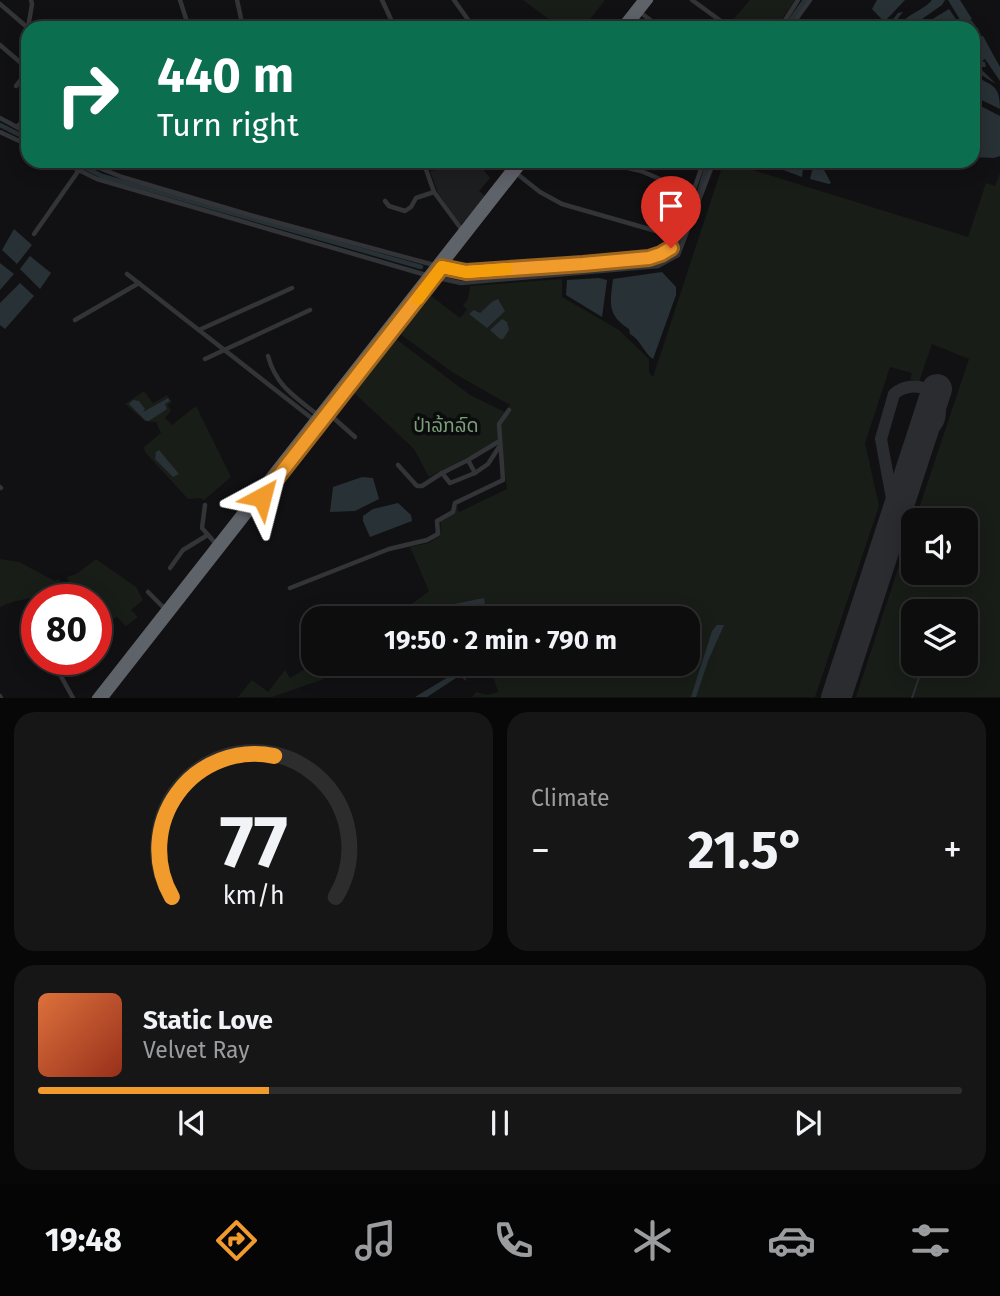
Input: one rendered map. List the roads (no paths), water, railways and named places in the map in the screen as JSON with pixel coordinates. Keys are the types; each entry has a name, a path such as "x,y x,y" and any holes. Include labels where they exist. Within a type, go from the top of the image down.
{"highway":[{"path":"626,21 642,0"},
{"path":"633,21 649,0"},
{"path":"104,698 328,413 512,168"},
{"path":"439,266 520,168"},
{"path":"96,698 316,418 431,277"}],"street":[{"path":"29,21 31,0"},
{"path":"180,0 187,21"},
{"path":"237,0 242,21"},
{"path":"391,0 383,3 392,21"},
{"path":"454,0 469,21"},
{"path":"692,0 721,21"},
{"path":"784,21 798,0"},
{"path":"795,21 810,0"},
{"path":"0,4 21,22"},
{"path":"640,12 652,21"},
{"path":"0,45 21,64"},
{"path":"16,86 21,79"},
{"path":"0,118 21,129"},
{"path":"17,127 21,123"},
{"path":"0,131 21,142"},
{"path":"75,168 97,179 431,277 461,283 658,266 669,261 678,255 711,168"},
{"path":"100,168 250,215 466,272 649,258 661,254 671,248 677,237 702,168"},
{"path":"426,168 434,192 463,231"},
{"path":"625,168 693,193"},
{"path":"34,234 79,170"},
{"path":"516,173 540,192 562,204 677,237"},
{"path":"385,201 389,206 405,211 416,198 434,192"},
{"path":"127,274 224,351 316,418"},
{"path":"75,320 139,283"},
{"path":"199,330 292,288"},
{"path":"205,359 310,310"},
{"path":"268,356 272,372 284,388 316,418"},
{"path":"290,588 389,549 436,536 439,532 437,521 453,512 455,503 503,480 499,424 509,410"},
{"path":"328,413 355,437"},
{"path":"398,465 417,486 422,486 499,444"},
{"path":"442,473 450,483 475,473 488,464 499,444"},
{"path":"468,460 475,473"},
{"path":"205,505 202,528 206,536 216,544"},
{"path":"170,568 183,550 206,536"},
{"path":"148,592 165,610"},
{"path":"60,675 73,698"}],"waterway":[{"path":"790,21 805,0"},
{"path":"0,125 21,136"},
{"path":"86,168 102,176 421,267"},
{"path":"451,274 468,278 662,260 672,251 686,228 707,168"},
{"path":"912,698 920,676"}],"park label":[{"name":"ປ່າລ້ກລົດ","path":"446,425"}]}
